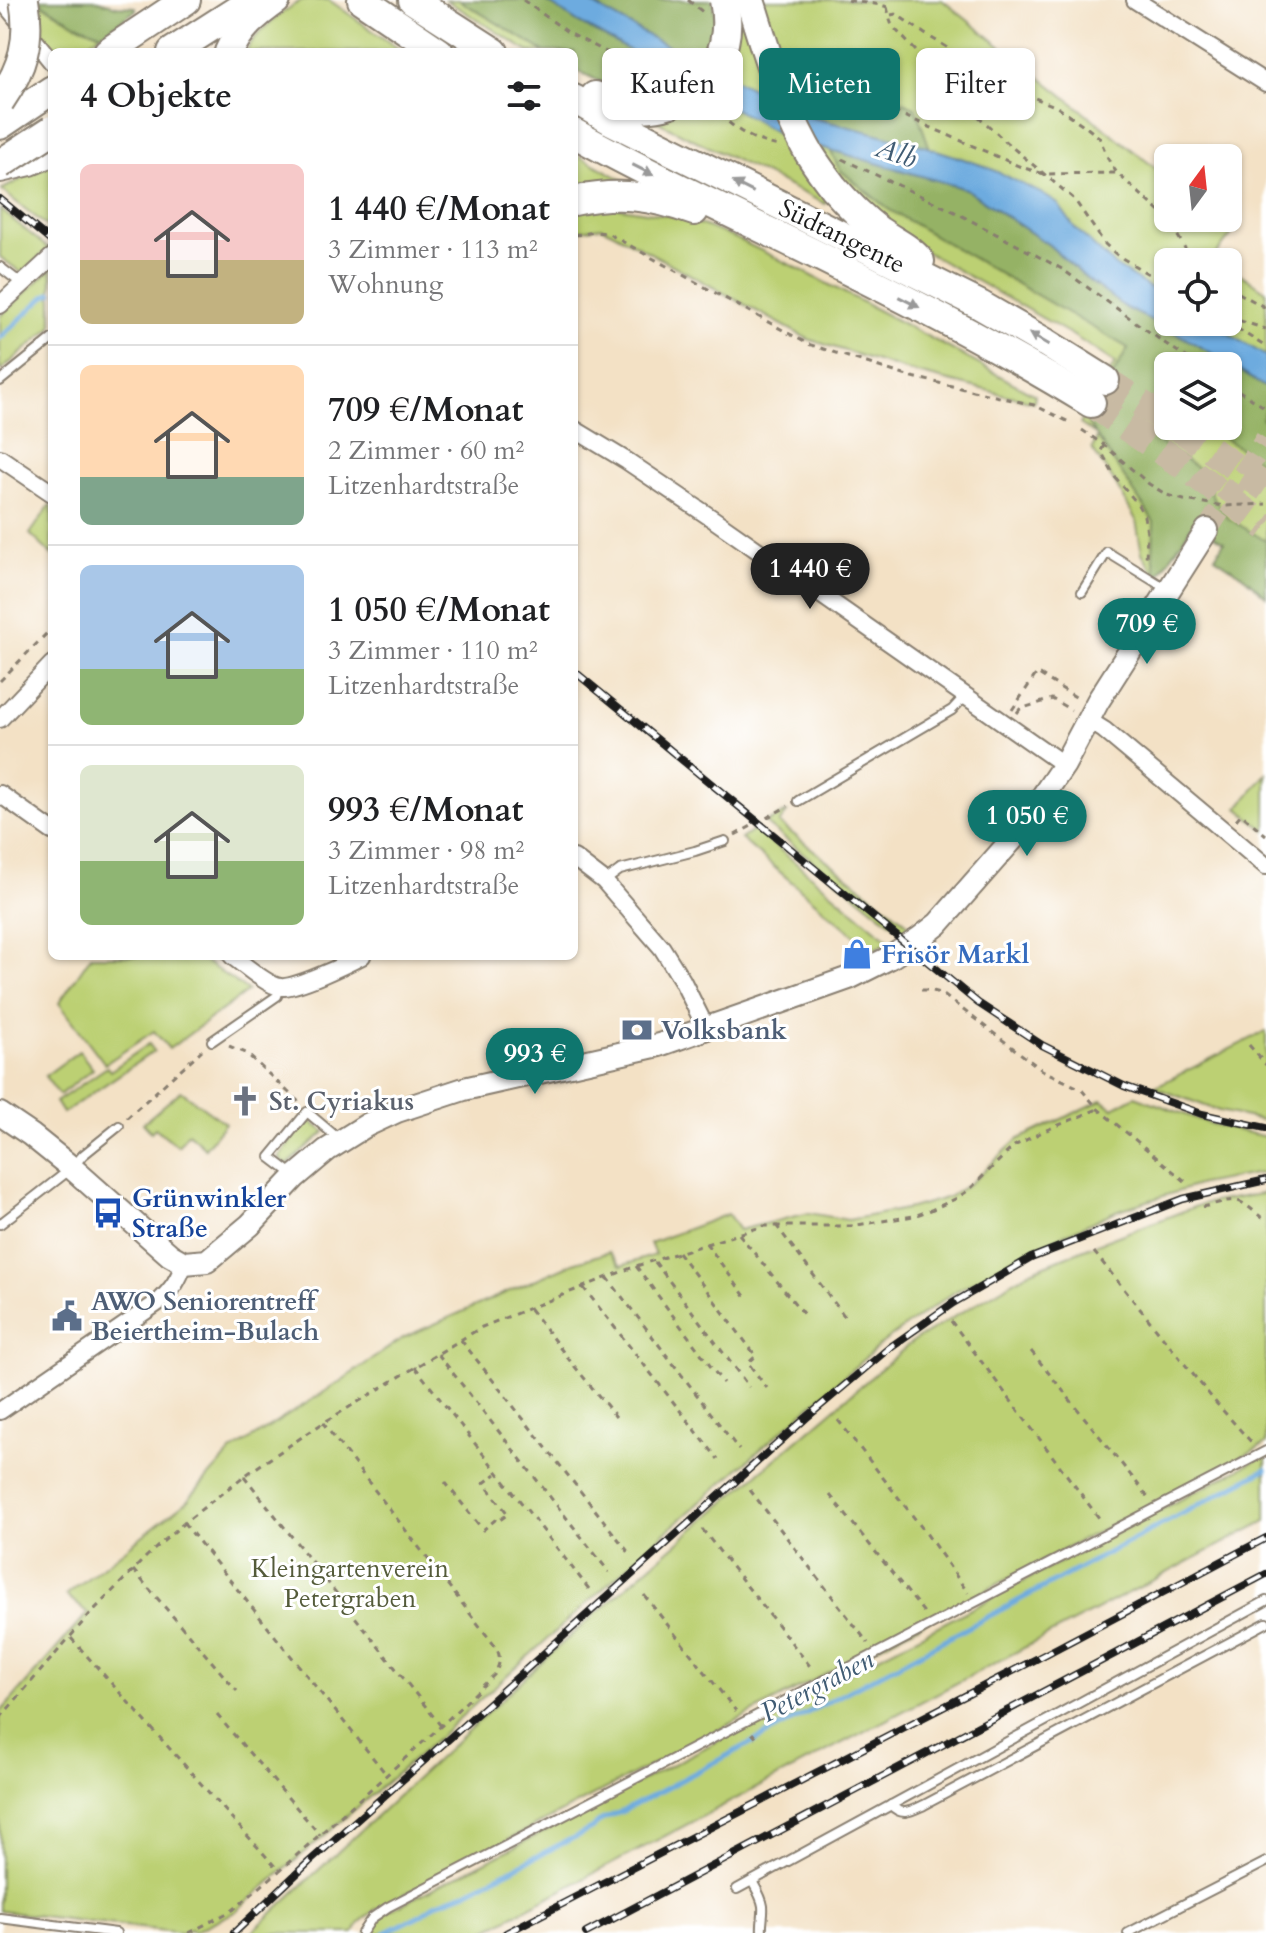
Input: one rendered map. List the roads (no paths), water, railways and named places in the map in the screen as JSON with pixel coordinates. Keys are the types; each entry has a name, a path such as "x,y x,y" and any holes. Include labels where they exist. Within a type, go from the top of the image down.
{"highway":[{"path":"0,101 13,80 26,47 24,0"},
{"path":"114,48 186,0"},
{"path":"178,48 253,0"},
{"path":"231,48 246,23 276,0"},
{"path":"362,0 433,48"},
{"path":"413,0 488,48"},
{"path":"750,0 785,104 804,145 850,206 914,254 938,283"},
{"path":"578,89 628,107 649,109 673,95 695,91 720,56 727,29 716,8"},
{"path":"0,125 48,93"},
{"name":"Südtangente","path":"578,101 938,283 1046,343 1098,392 1013,357 948,321 578,135"},
{"path":"0,166 48,133"},
{"path":"0,166 30,161 48,154"},
{"path":"578,200 628,194 748,222"}],"street":[{"path":"2,0 48,57"},
{"path":"1135,0 1266,83"},
{"path":"0,305 48,261"},
{"path":"578,431 713,519 1064,765"},
{"path":"0,458 48,490"},
{"path":"0,1114 72,1168 160,1248 184,1263 207,1261 250,1225 295,1177 341,1140 387,1116 431,1098 659,1045 849,978 891,957 938,924 1017,834 1064,765 1091,714 1207,530"},
{"path":"0,719 48,668"},
{"path":"1091,714 1104,730 1266,866"},
{"path":"0,794 48,828"},
{"path":"589,876 662,948 706,1028"},
{"path":"238,960 280,987 297,984 353,960"},
{"path":"0,1411 160,1301 175,1287 184,1263"}],"lane":[{"path":"0,267 22,285"},
{"path":"0,381 48,342"},
{"path":"1082,592 1107,552 1168,589"},
{"path":"798,801 952,710 965,696"},
{"path":"589,876 725,841"},
{"path":"212,1041 277,996 280,987"},
{"path":"295,1177 270,1157 307,1112 341,1140"},
{"path":"0,1224 72,1168 119,1126"},
{"path":"362,1933 372,1918 388,1907 1263,1452"},
{"path":"737,1889 1266,1601"},
{"path":"891,1805 900,1813 916,1809 1266,1623"},
{"path":"1128,1933 1266,1862"},
{"path":"752,1881 763,1907 762,1933"},
{"path":"0,1918 116,1933"}],"water":[{"path":"544,0 585,0 672,48 625,48"},
{"name":"Alb","path":"743,84 759,92 759,120 822,120 921,145 987,167 1041,193 1058,204 1075,228 1115,266 1154,290 1154,322 1126,308 1049,245 966,189 782,136 743,114"},
{"path":"1181,336 1232,336 1266,356 1266,388 1242,372 1242,352 1210,352"}],"waterway":[{"path":"0,338 48,295"},
{"name":"Petergraben","path":"385,1933 437,1903 464,1893 591,1829 603,1819 1266,1469"}],"tunnel":[{"path":"1105,380 1154,412"},
{"path":"1091,403 1266,527"},
{"path":"1207,530 1266,439"},
{"path":"1196,440 1266,488"}],"railway":[{"path":"0,199 48,239"},
{"path":"578,674 978,1003 1042,1045 1124,1086 1202,1114 1266,1128"},
{"path":"234,1933 309,1862 806,1418 889,1348 953,1303 1031,1258 1183,1199 1266,1180"},
{"path":"506,1933 1266,1538"},
{"path":"586,1933 1266,1574"}],"place":[{"name":"Frisör Markl","path":"857,954"},
{"name":"Volksbank","path":"637,1030"},
{"name":"St. Cyriakus","path":"245,1101"},
{"name":"Grünwinkler Straße","path":"108,1213"},
{"name":"AWO Seniorentreff Beiertheim-Bulach","path":"67,1316"}],"park label":[{"name":"Kleingartenverein Petergraben","path":"350,1583"}]}
